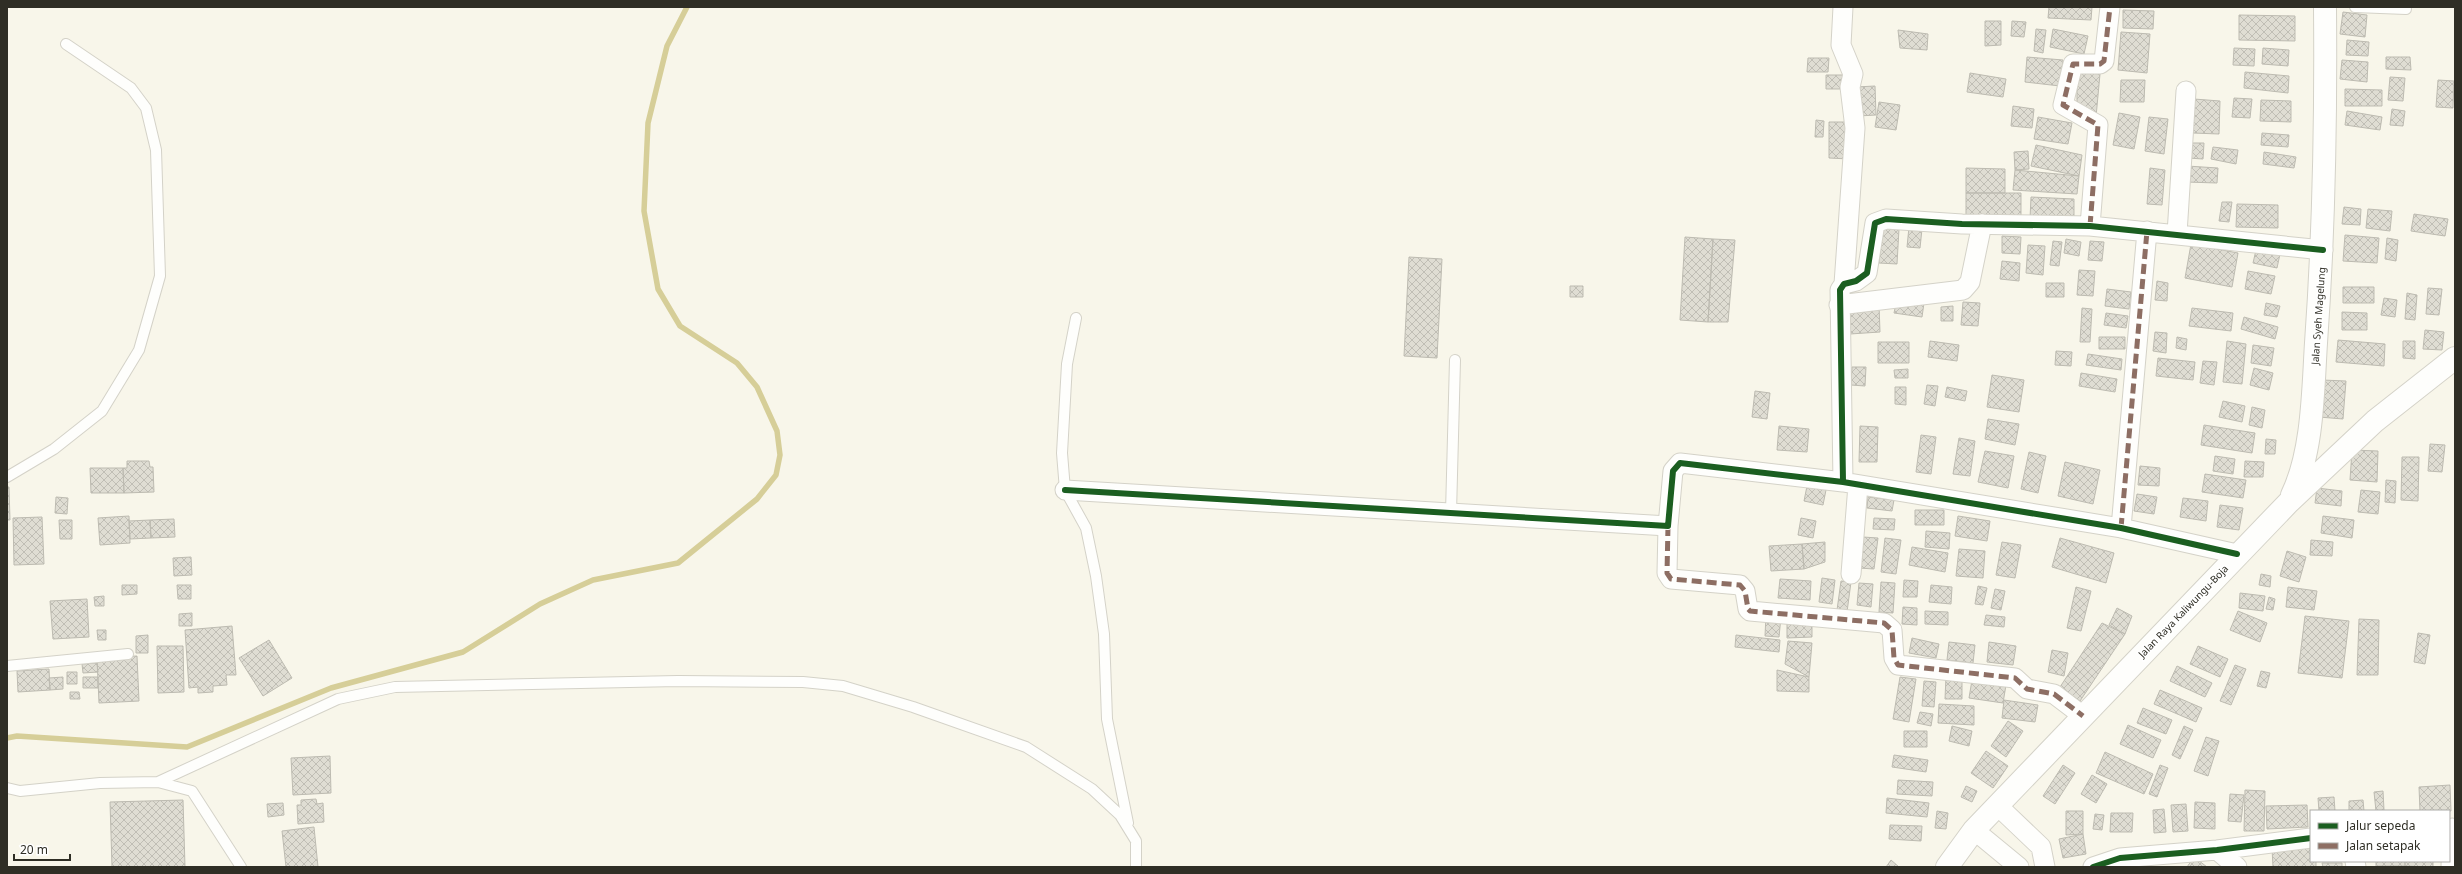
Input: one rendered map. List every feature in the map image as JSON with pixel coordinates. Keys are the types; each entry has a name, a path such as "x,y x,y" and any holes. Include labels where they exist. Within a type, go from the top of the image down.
{"main road":[{"name":"Jalan Syeh Magelung","path":"2289,502 2300,480 2313,397 2322,250 2325,7"},
{"name":"Jalan Raya Kaliwungu-Boja","path":"1946,867 1974,830 1998,807 2237,554 2289,502 2375,421 2455,358"}],"street":[{"path":"1843,7 1841,45 1853,74 1850,87 1855,128 1844,284 1840,290 1839,305 1850,483 1851,574"},
{"path":"2090,226 2098,125 2063,105 2073,64 2100,64 2104,61 2110,7"},
{"path":"2177,234 2186,91"},
{"path":"1844,284 1856,281 1866,273 1875,223 1880,220 2090,226 2322,250"},
{"path":"1839,305 1963,290 1970,282 1982,224"},
{"path":"2120,528 2147,231"},
{"path":"2083,716 2054,694 2027,689 2015,678 1898,664 1894,658 1892,630 1884,623 1750,611 1748,609 1745,591 1740,585 1672,579 1667,573 1668,526 1673,471 1680,463 1850,483 2120,528 2237,554"},
{"path":"1066,490 1668,526"},
{"path":"1998,807 2041,847 2045,867"},
{"path":"2451,867 2452,828"},
{"path":"1974,830 2019,867"},
{"path":"2093,867 2120,858 2217,850 2310,838"},
{"path":"2217,850 2237,867"}],"lane":[{"path":"2355,7 2406,8"},
{"path":"7,478 54,449 102,411 139,350 160,276 156,150 146,108 131,88 66,44"},
{"path":"1076,318 1066,379 1062,453 1066,490 1086,528 1096,576 1104,634 1107,719 1129,827"},
{"path":"1451,513 1455,360"},
{"path":"7,666 128,654"},
{"path":"158,782 338,699 395,687 678,681 803,682 843,686 913,707 1026,747 1092,789 1120,815 1129,827 1136,841 1136,867"},
{"path":"7,788 20,791 100,783 158,782 192,791 241,867"}],"building":[{"path":"2049,7 2092,7 2091,20 2048,18"},
{"path":"2123,10 2154,11 2153,29 2123,28"},
{"path":"2343,12 2367,15 2365,37 2340,34"},
{"path":"2239,15 2295,16 2295,41 2239,40"},
{"path":"1985,21 2001,21 2001,45 1985,46"},
{"path":"2012,21 2026,22 2024,37 2011,36"},
{"path":"2036,29 2046,30 2043,53 2034,51"},
{"path":"2053,29 2088,36 2084,54 2050,47"},
{"path":"1898,30 1928,34 1927,50 1900,48"},
{"path":"2121,32 2150,34 2147,73 2118,70"},
{"path":"2347,40 2369,42 2368,56 2346,55"},
{"path":"2234,48 2255,49 2254,66 2233,65"},
{"path":"2263,48 2289,50 2288,66 2262,64"},
{"path":"2027,57 2063,60 2060,86 2025,82"},
{"path":"2386,57 2410,57 2411,70 2386,69"},
{"path":"1808,58 1829,58 1828,72 1807,72"},
{"path":"2342,60 2368,62 2367,82 2340,79"},
{"path":"2077,72 2100,74 2096,117 2077,110"},
{"path":"2245,72 2289,76 2288,93 2244,88"},
{"path":"1970,73 2006,79 2003,97 1967,92"},
{"path":"1826,75 1847,75 1847,89 1826,89"},
{"path":"2390,77 2405,78 2403,101 2388,100"},
{"path":"2121,80 2145,80 2144,102 2120,102"},
{"path":"2438,80 2454,81 2453,108 2436,107"},
{"path":"1875,86 1876,115 1858,116 1856,87"},
{"path":"2345,89 2382,90 2382,106 2345,106"},
{"path":"2234,98 2252,99 2250,118 2232,117"},
{"path":"2194,99 2220,101 2219,134 2193,133"},
{"path":"2261,100 2291,101 2291,122 2260,121"},
{"path":"1879,102 1900,105 1896,130 1875,127"},
{"path":"2013,106 2034,109 2032,128 2011,126"},
{"path":"2392,109 2405,111 2403,126 2390,125"},
{"path":"2347,111 2382,117 2380,130 2345,125"},
{"path":"2119,113 2140,117 2134,149 2113,145"},
{"path":"2038,117 2072,123 2068,144 2034,139"},
{"path":"2149,117 2168,119 2164,154 2145,151"},
{"path":"1816,120 1824,121 1823,137 1815,137"},
{"path":"1829,122 1849,122 1849,159 1829,158"},
{"path":"2262,133 2289,135 2288,147 2261,145"},
{"path":"2189,143 2204,143 2203,159 2188,158"},
{"path":"2036,145 2082,155 2079,176 2031,166"},
{"path":"2213,147 2238,150 2236,164 2211,159"},
{"path":"2028,151 2029,169 2015,170 2014,152"},
{"path":"2264,152 2296,157 2294,168 2263,164"},
{"path":"2187,166 2218,168 2217,183 2186,182"},
{"path":"1966,168 2005,169 2005,193 1966,193"},
{"path":"2150,168 2165,170 2162,205 2147,204"},
{"path":"2015,170 2079,176 2077,194 2013,190"},
{"path":"1966,193 2021,193 2021,219 1966,219"},
{"path":"2031,197 2074,199 2074,221 2030,219"},
{"path":"2222,202 2232,202 2229,222 2219,221"},
{"path":"2237,204 2278,205 2278,228 2236,227"},
{"path":"2344,207 2361,209 2360,225 2342,224"},
{"path":"2368,209 2392,211 2390,231 2366,228"},
{"path":"2414,214 2448,219 2445,236 2411,231"},
{"path":"1909,227 1922,229 1920,248 1907,247"},
{"path":"1882,228 1899,229 1897,264 1879,263"},
{"path":"2345,235 2379,238 2377,263 2343,261"},
{"path":"2002,236 2021,237 2020,254 2002,253"},
{"path":"1685,237 1713,239 1708,322 1680,320"},
{"path":"2387,238 2398,240 2396,261 2385,259"},
{"path":"1713,239 1735,240 1728,322 1708,322"},
{"path":"2066,239 2081,242 2079,256 2064,253"},
{"path":"2053,241 2062,242 2059,266 2050,265"},
{"path":"2090,241 2104,242 2102,261 2088,260"},
{"path":"2191,244 2238,253 2232,287 2185,278"},
{"path":"2028,245 2045,246 2043,275 2026,273"},
{"path":"2256,250 2280,254 2277,268 2253,263"},
{"path":"1409,257 1442,259 1437,358 1404,356"},
{"path":"2002,261 2020,263 2019,281 2000,279"},
{"path":"2079,270 2095,271 2093,296 2077,295"},
{"path":"2248,271 2275,276 2271,294 2245,289"},
{"path":"2157,281 2168,283 2167,301 2155,300"},
{"path":"2046,283 2064,283 2064,297 2046,297"},
{"path":"1570,286 1583,286 1583,297 1570,297"},
{"path":"2343,287 2374,287 2374,303 2343,303"},
{"path":"2428,288 2442,289 2439,315 2426,314"},
{"path":"2107,289 2131,292 2129,309 2105,306"},
{"path":"2407,293 2417,295 2415,320 2405,319"},
{"path":"2384,298 2397,300 2395,317 2381,315"},
{"path":"1897,299 1924,303 1922,317 1894,313"},
{"path":"1963,302 1980,303 1978,326 1961,325"},
{"path":"2266,303 2280,306 2277,317 2264,315"},
{"path":"1879,305 1880,332 1850,334 1848,306"},
{"path":"1953,306 1953,321 1941,321 1941,307"},
{"path":"2082,308 2092,309 2090,342 2080,342"},
{"path":"2192,308 2233,313 2231,331 2189,326"},
{"path":"2342,312 2367,313 2367,330 2342,330"},
{"path":"2106,313 2128,316 2126,328 2104,325"},
{"path":"2244,317 2278,327 2275,339 2241,329"},
{"path":"2425,330 2444,332 2442,350 2423,349"},
{"path":"2155,332 2167,333 2166,353 2153,351"},
{"path":"2099,337 2125,337 2125,349 2099,349"},
{"path":"2177,337 2187,339 2186,350 2176,348"},
{"path":"2338,340 2385,344 2384,366 2336,362"},
{"path":"1930,341 1959,345 1957,361 1928,357"},
{"path":"2227,341 2246,344 2242,384 2223,382"},
{"path":"2403,341 2415,341 2415,359 2403,358"},
{"path":"1878,342 1909,342 1909,363 1878,363"},
{"path":"2253,345 2274,348 2271,366 2251,363"},
{"path":"2056,351 2072,352 2071,366 2055,365"},
{"path":"2088,354 2122,359 2121,370 2086,365"},
{"path":"2158,358 2195,362 2193,380 2156,376"},
{"path":"2203,361 2217,362 2214,385 2200,383"},
{"path":"1852,367 1866,367 1865,386 1851,385"},
{"path":"2254,368 2273,373 2269,390 2250,385"},
{"path":"1908,369 1908,378 1895,378 1894,370"},
{"path":"2081,373 2117,379 2115,392 2079,386"},
{"path":"1992,375 2024,380 2019,412 1987,407"},
{"path":"2322,380 2346,381 2343,419 2319,417"},
{"path":"1927,385 1938,386 1935,406 1924,404"},
{"path":"1895,387 1906,387 1906,405 1895,404"},
{"path":"1947,387 1967,391 1965,401 1945,397"},
{"path":"1755,391 1770,393 1767,419 1752,417"},
{"path":"2223,401 2245,406 2242,422 2219,417"},
{"path":"2252,407 2265,410 2262,428 2249,425"},
{"path":"1988,419 2019,424 2015,445 1985,439"},
{"path":"2204,425 2255,433 2252,453 2201,445"},
{"path":"1779,426 1809,429 1807,452 1777,450"},
{"path":"1860,426 1878,427 1877,462 1859,462"},
{"path":"1921,435 1936,437 1931,474 1916,472"},
{"path":"1959,438 1975,441 1970,476 1953,474"},
{"path":"2266,439 2276,440 2275,454 2265,454"},
{"path":"2430,444 2445,445 2442,472 2428,471"},
{"path":"2352,450 2378,451 2377,482 2350,480"},
{"path":"1985,451 2014,456 2008,488 1978,482"},
{"path":"2029,452 2046,456 2038,493 2021,489"},
{"path":"2215,456 2235,459 2233,474 2213,471"},
{"path":"2402,457 2419,457 2418,501 2401,500"},
{"path":"127,461 149,461 150,467 153,467 154,492 124,493 123,468 127,468"},
{"path":"2245,461 2264,462 2263,477 2244,477"},
{"path":"2065,462 2100,470 2093,504 2058,496"},
{"path":"2140,466 2160,468 2159,486 2138,485"},
{"path":"90,468 123,468 124,493 91,493"},
{"path":"2205,474 2246,480 2243,498 2202,492"},
{"path":"2386,480 2396,481 2395,503 2385,502"},
{"path":"1808,481 1827,485 1823,505 1804,501"},
{"path":"7,487 9,487 10,520 7,520"},
{"path":"2317,488 2342,491 2341,506 2315,503"},
{"path":"2361,490 2380,492 2378,514 2358,512"},
{"path":"2137,494 2157,497 2154,514 2134,511"},
{"path":"56,497 68,498 67,514 55,513"},
{"path":"1868,497 1894,500 1892,511 1867,508"},
{"path":"2183,498 2208,501 2206,521 2180,517"},
{"path":"2220,505 2243,508 2239,530 2217,527"},
{"path":"1915,510 1944,510 1944,525 1915,525"},
{"path":"129,516 130,543 100,545 98,518"},
{"path":"1958,516 1990,521 1987,541 1955,536"},
{"path":"2323,516 2354,520 2352,538 2321,533"},
{"path":"42,517 44,564 14,565 13,518"},
{"path":"1801,518 1816,521 1813,538 1798,535"},
{"path":"1874,518 1895,519 1894,530 1873,529"},
{"path":"174,519 175,537 151,538 150,520"},
{"path":"59,520 72,520 72,539 60,539"},
{"path":"150,520 151,538 130,539 129,521"},
{"path":"1926,531 1950,533 1949,549 1925,547"},
{"path":"1863,537 1878,538 1874,569 1859,568"},
{"path":"1885,538 1901,540 1896,574 1881,572"},
{"path":"2060,538 2114,553 2106,583 2052,567"},
{"path":"2311,540 2333,542 2332,556 2310,555"},
{"path":"1825,542 1825,562 1804,569 1802,544"},
{"path":"2002,542 2021,545 2015,578 1996,575"},
{"path":"1802,544 1804,569 1771,571 1769,546"},
{"path":"1912,547 1948,553 1945,572 1909,565"},
{"path":"1959,549 1985,551 1983,578 1956,576"},
{"path":"2287,551 2306,557 2299,582 2280,576"},
{"path":"191,557 192,575 174,576 173,558"},
{"path":"2261,574 2271,576 2270,587 2259,585"},
{"path":"1822,578 1835,580 1832,604 1819,602"},
{"path":"1780,579 1811,581 1810,600 1778,598"},
{"path":"1904,580 1918,581 1917,597 1903,597"},
{"path":"1841,581 1851,582 1847,612 1837,610"},
{"path":"1881,582 1895,583 1893,613 1879,612"},
{"path":"1859,583 1873,584 1871,607 1857,605"},
{"path":"122,585 137,585 137,594 122,595"},
{"path":"177,585 191,585 191,599 178,599"},
{"path":"1931,585 1952,587 1951,604 1929,602"},
{"path":"1978,586 1987,588 1983,605 1975,604"},
{"path":"2076,587 2091,591 2081,631 2067,628"},
{"path":"2288,587 2317,591 2314,610 2286,607"},
{"path":"1995,589 2005,591 2001,610 1991,608"},
{"path":"2240,593 2265,596 2263,611 2239,608"},
{"path":"104,596 104,606 95,606 94,597"},
{"path":"2269,597 2275,599 2273,610 2266,609"},
{"path":"87,599 89,637 53,639 50,601"},
{"path":"1903,607 1917,608 1917,625 1902,624"},
{"path":"2117,608 2132,616 2125,634 2109,625"},
{"path":"1925,611 1948,612 1948,625 1925,624"},
{"path":"2238,611 2267,623 2260,642 2230,630"},
{"path":"192,613 192,626 179,626 179,614"},
{"path":"1766,615 1781,617 1779,637 1765,636"},
{"path":"1986,615 2005,617 2004,627 1984,625"},
{"path":"2305,616 2349,621 2342,678 2298,673"},
{"path":"2359,619 2379,620 2378,675 2357,675"},
{"path":"1787,620 1812,620 1812,637 1787,638"},
{"path":"2102,623 2125,634 2080,701 2060,687"},
{"path":"232,626 236,675 226,675 227,685 213,686 213,692 198,693 198,687 189,688 185,630"},
{"path":"97,630 106,630 106,640 98,640"},
{"path":"2418,633 2430,635 2425,664 2414,662"},
{"path":"148,635 148,653 136,653 136,636"},
{"path":"1736,635 1780,640 1779,652 1735,647"},
{"path":"1912,638 1939,644 1936,658 1909,653"},
{"path":"269,640 292,678 263,696 239,658"},
{"path":"1788,641 1812,643 1809,677 1785,664"},
{"path":"1949,642 1975,645 1973,663 1947,660"},
{"path":"1989,642 2016,646 2013,665 1987,662"},
{"path":"157,646 183,646 184,692 158,693"},
{"path":"2198,646 2228,659 2220,677 2190,664"},
{"path":"2052,650 2068,653 2064,676 2048,672"},
{"path":"137,656 139,701 99,703 97,658"},
{"path":"97,663 98,672 83,673 82,664"},
{"path":"2235,665 2246,669 2231,705 2220,701"},
{"path":"2177,666 2212,683 2205,697 2170,681"},
{"path":"49,669 50,690 18,692 17,671"},
{"path":"1777,670 1809,677 1809,692 1777,691"},
{"path":"2261,671 2270,673 2266,688 2257,686"},
{"path":"67,672 77,672 77,684 67,684"},
{"path":"1946,676 1962,676 1962,699 1945,699"},
{"path":"63,677 63,689 50,690 49,678"},
{"path":"83,677 98,677 98,688 83,688"},
{"path":"1900,677 1916,679 1909,722 1893,719"},
{"path":"1972,680 2006,685 2003,703 1969,698"},
{"path":"1924,681 1936,682 1934,707 1922,706"},
{"path":"2160,690 2202,708 2196,722 2154,704"},
{"path":"70,692 79,692 80,699 70,699"},
{"path":"2004,700 2038,705 2035,722 2002,718"},
{"path":"1939,704 1974,706 1974,725 1938,723"},
{"path":"2143,708 2172,720 2166,734 2137,723"},
{"path":"1920,712 1933,714 1931,726 1917,723"},
{"path":"2008,721 2023,731 2006,757 1991,746"},
{"path":"2128,725 2161,740 2153,758 2120,744"},
{"path":"1952,726 1972,731 1969,746 1949,741"},
{"path":"2184,726 2193,730 2180,759 2172,755"},
{"path":"1904,731 1927,731 1927,747 1904,747"},
{"path":"2206,737 2219,741 2208,776 2194,771"},
{"path":"1986,751 2008,766 1993,788 1971,773"},
{"path":"2105,752 2153,774 2144,794 2096,773"},
{"path":"1894,755 1928,760 1926,772 1892,767"},
{"path":"330,756 331,793 293,795 291,758"},
{"path":"2063,765 2075,773 2055,804 2043,796"},
{"path":"2160,765 2168,768 2157,797 2149,794"},
{"path":"2092,775 2107,784 2096,803 2081,794"},
{"path":"1898,780 1933,782 1932,796 1897,794"},
{"path":"2450,785 2451,811 2420,810 2419,787"},
{"path":"1966,786 1977,791 1972,802 1961,797"},
{"path":"2245,790 2265,791 2264,831 2244,831"},
{"path":"2383,791 2384,810 2376,810 2374,792"},
{"path":"2230,794 2244,795 2241,822 2228,821"},
{"path":"2334,797 2335,810 2319,810 2318,798"},
{"path":"1887,798 1929,803 1927,817 1886,813"},
{"path":"316,799 317,804 323,803 324,822 298,824 297,805 301,805 301,800"},
{"path":"183,800 185,867 112,867 110,802"},
{"path":"2363,800 2364,810 2349,810 2349,801"},
{"path":"2195,802 2215,803 2215,829 2194,828"},
{"path":"283,803 284,815 268,817 267,804"},
{"path":"2186,804 2188,831 2173,832 2171,805"},
{"path":"2307,805 2308,827 2267,829 2266,806"},
{"path":"2164,809 2166,832 2154,833 2153,810"},
{"path":"1937,811 1948,813 1946,829 1935,828"},
{"path":"2066,811 2083,811 2083,834 2066,835"},
{"path":"2111,813 2133,813 2132,832 2110,832"},
{"path":"2095,814 2104,815 2102,830 2093,829"},
{"path":"1890,825 1922,826 1921,841 1889,839"},
{"path":"314,827 318,867 286,867 282,831"},
{"path":"2083,834 2086,854 2063,858 2059,839"},
{"path":"2310,844 2310,862 2316,862 2316,867 2273,867 2272,848"},
{"path":"2194,857 2207,867 2187,867"},
{"path":"1891,860 1899,867 1886,867"},
{"path":"2376,862 2405,862 2405,866 2376,866"},
{"path":"2405,862 2433,862 2433,867 2405,866"},
{"path":"2322,863 2342,863 2342,867 2323,867"}],"waterway":[{"path":"7,738 17,736 187,747 331,688 463,652 540,604 593,580 678,563 757,499 776,475 780,455 777,431 757,387 737,363 680,326 658,289 644,211 648,123 667,46 687,7"}],"marked path":[{"path":"2090,226 2098,125 2063,105 2073,64 2100,64 2104,61 2110,7"},
{"path":"2121,528 2147,231"},
{"path":"1668,526 1667,573 1671,579 1740,585 1745,591 1748,609 1750,611 1884,623 1892,630 1894,658 1898,665 2015,678 2027,689 2054,694 2083,716"}],"cycle path":[{"path":"2237,554 2121,528 1843,482 1840,290 1844,284 1856,281 1867,273 1875,223 1886,219 1962,224 2090,226 2323,250"},
{"path":"1065,490 1668,526 1673,471 1680,463 1843,482"},
{"path":"2093,867 2120,858 2217,850 2310,838"}]}
